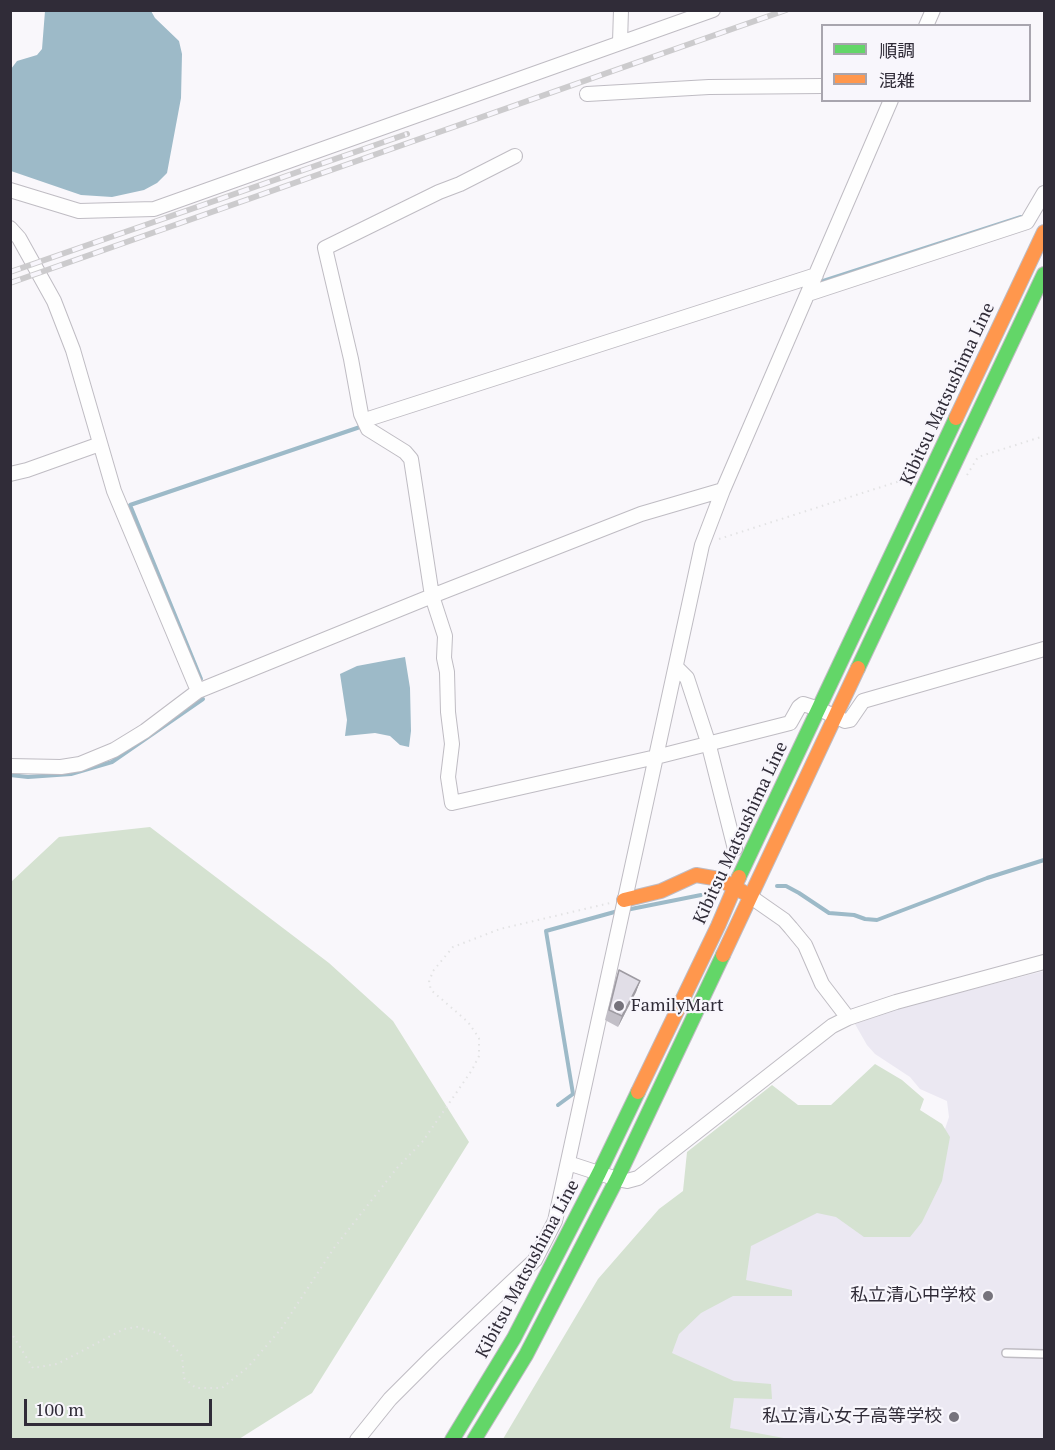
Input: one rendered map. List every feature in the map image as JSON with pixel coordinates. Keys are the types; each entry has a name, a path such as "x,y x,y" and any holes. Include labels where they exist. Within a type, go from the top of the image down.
{"main road":[{"name":"Kibitsu Matsushima Line","path":"452,1440 514,1338 600,1173 1044,232"},
{"name":"Kibitsu Matsushima Line","path":"474,1440 526,1355 618,1179 1044,274"},
{"path":"623,906 696,875 719,879 750,897"}],"street":[{"path":"620,42 621,10"},
{"path":"10,190 80,211 154,210 713,10"},
{"path":"927,24 933,10"},
{"path":"587,94 709,87 821,86"},
{"path":"357,1440 390,1399 535,1260 555,1221 702,545 723,490 890,102"},
{"path":"515,156 325,248 351,359 361,414 366,424 405,452 411,459 432,596 445,636 444,658 452,744 448,777 452,803 465,802 656,757 790,723 803,704 845,721 850,720 863,701 1044,650"},
{"path":"366,424 812,284 1027,222 1044,194"},
{"path":"10,228 20,238 54,301 73,350 114,491 198,691"},
{"path":"10,474 100,444"},
{"path":"10,766 62,767 80,764 114,750 145,731 198,691 641,514 723,490"},
{"path":"676,667 687,678 708,742 735,849"},
{"path":"750,897 784,920 791,928 804,945 822,984 848,1018"},
{"path":"568,1163 618,1179 633,1180 643,1176 832,1026 848,1018 896,1002 1044,962"}],"lane":[{"path":"1006,1353 1044,1354"}],"path":[{"path":"951,472 968,475 978,457 1044,436"},
{"path":"702,545 906,479 917,461 922,458 927,457 936,463"},
{"path":"10,1331 33,1368 57,1364 124,1329 137,1327 160,1334 168,1340 182,1356 184,1378 196,1388 222,1388 248,1367 281,1329 334,1248 397,1168 423,1141 472,1070 479,1056 479,1038 468,1022 431,990 429,982 433,972 453,947 500,929 623,906"}],"shaded area":[{"path":"1044,971 1044,1439 686,1439 644,1407 714,1230 945,1129 949,1117 947,1101 920,1089 910,1077 875,1054 855,1024 899,1008"}],"green space":[{"path":"150,827 329,963 393,1021 469,1142 312,1393 239,1439 11,1439 11,882 59,837"},
{"path":"875,1064 902,1080 924,1099 920,1110 942,1124 950,1137 942,1181 922,1222 910,1237 864,1237 836,1217 817,1213 751,1246 746,1280 792,1290 792,1296 733,1296 701,1313 679,1334 672,1353 734,1381 771,1384 772,1399 734,1398 730,1428 789,1439 503,1439 598,1279 659,1209 683,1191 687,1152 772,1085 798,1105 831,1105"}],"water":[{"path":"45,11 151,11 155,18 179,41 182,54 181,98 167,173 157,183 144,190 112,197 81,195 11,171 11,69 17,61 37,55 42,49"},
{"path":"405,657 410,688 409,747 400,745 390,736 375,733 345,736 347,720 340,674 357,666"}],"building":[{"name":"FamilyMart","path":"619,970 640,981 622,1016 609,1010"}],"waterway":[{"path":"817,283 1021,217"},
{"path":"201,679 130,505 363,426"},
{"path":"10,775 28,777 71,774 112,762 203,699"},
{"path":"777,886 786,886 829,913 877,920 987,878 1044,860"},
{"path":"626,910 701,895"},
{"path":"558,1105 573,1094 546,931 618,911"}],"railway":[{"path":"10,283 786,10"},
{"path":"10,272 407,134"}],"traffic: fast":[{"path":"858,668 1044,274"},
{"path":"739,877 956,418"},
{"path":"474,1440 526,1355 617,1179 723,955"},
{"path":"452,1440 514,1338 638,1092"}],"traffic: slow":[{"path":"956,418 1044,232"},
{"path":"723,955 858,668"},
{"path":"624,900 661,891 696,875 719,879 743,892"},
{"path":"638,1092 718,926 739,877"}],"place":[{"name":"FamilyMart","path":"619,1006"},
{"name":"私立清心中学校","path":"988,1296"},
{"name":"私立清心女子高等学校","path":"954,1417"}]}
